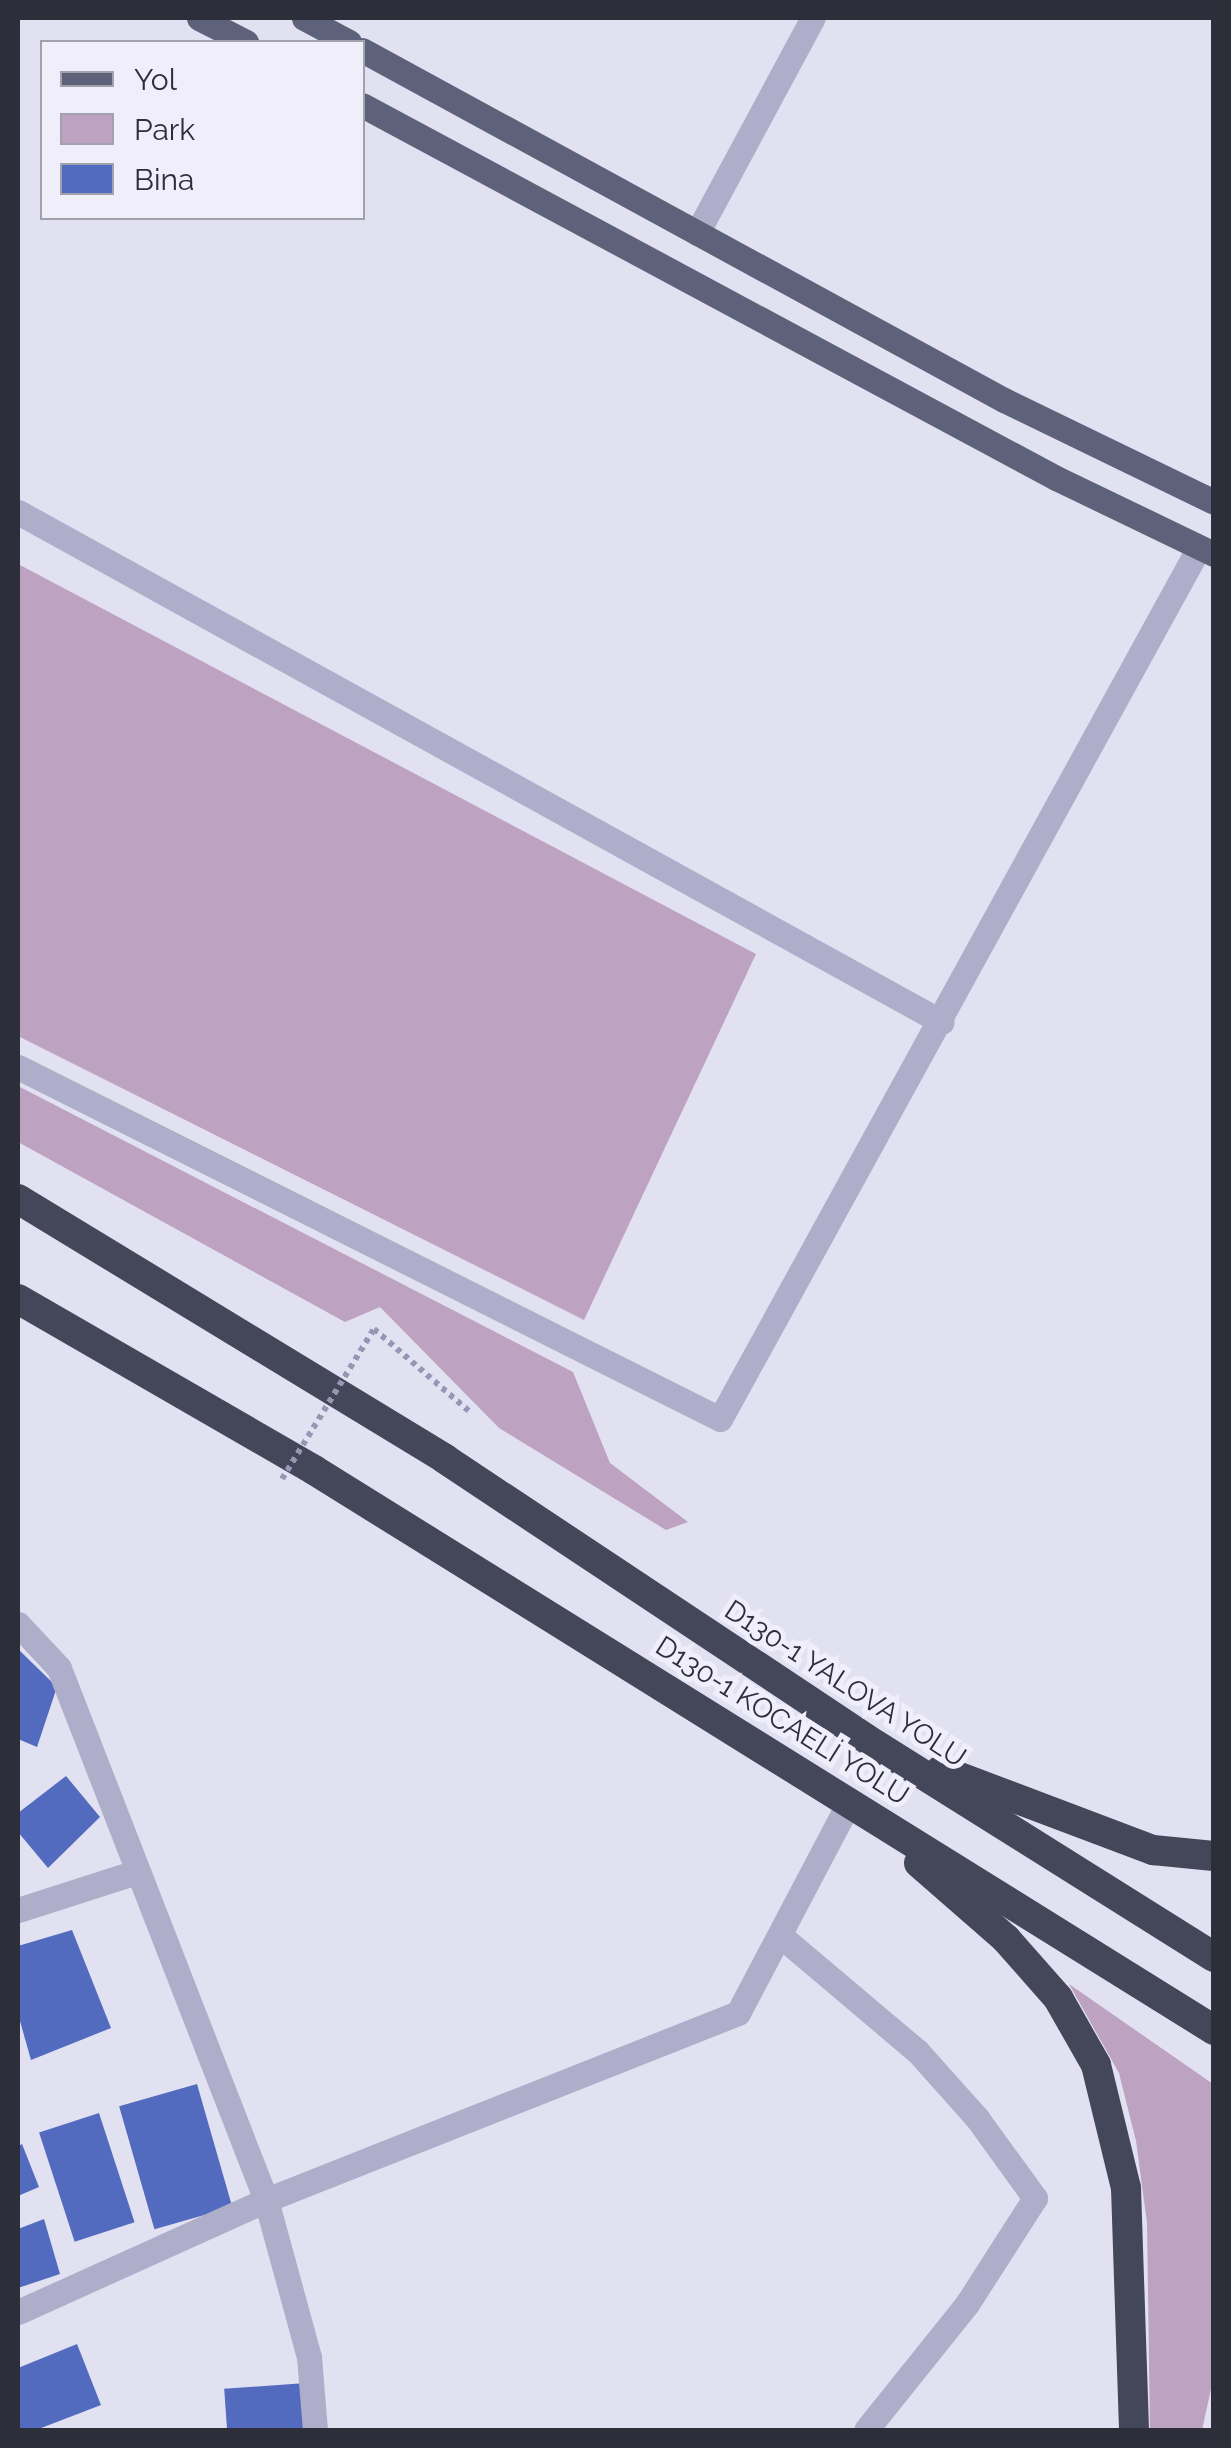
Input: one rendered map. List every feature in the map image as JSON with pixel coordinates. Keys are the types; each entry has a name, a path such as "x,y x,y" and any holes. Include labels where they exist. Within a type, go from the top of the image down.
{"highway":[{"name":"D130-1 YALOVA YOLU","path":"18,1199 445,1459 876,1745 1214,1958"},
{"name":"D130-1 KOCAELİ YOLU","path":"18,1300 314,1470 1214,2030"},
{"path":"876,1745 1120,1839 1214,1856"},
{"path":"850,1801 1006,1939 1058,1998 1096,2065 1126,2188 1134,2430"}],"main road":[{"path":"199,18 242,40"},
{"path":"304,18 345,40"},
{"path":"365,52 1090,445 1214,502"},
{"path":"365,107 1206,552"}],"street":[{"path":"697,233 813,18"},
{"path":"18,512 942,1022"},
{"path":"18,1067 720,1419 1206,552"},
{"path":"18,1624 58,1668 133,1873 266,2200 309,2357 315,2430"},
{"path":"18,2312 266,2200 738,2013 850,1801"},
{"path":"18,1910 133,1873"},
{"path":"782,1936 918,2052 978,2118 1034,2198 967,2304 866,2430"}],"path":[{"path":"282,1479 374,1328 469,1412"}],"green space":[{"path":"18,564 756,954 584,1320 18,1036"},
{"path":"18,1086 573,1372 610,1463 688,1522 666,1530 499,1428 380,1307 345,1322 18,1142"},
{"path":"1069,1984 1213,2084 1214,2375 1202,2430 1150,2430 1147,2223 1136,2141 1119,2073"}],"building":[{"path":"18,1649 57,1687 37,1747 18,1739"},
{"path":"66,1776 100,1817 48,1868 18,1832 18,1813"},
{"path":"72,1930 111,2028 31,2060 18,2014 18,1946"},
{"path":"197,2084 232,2207 154,2229 119,2106"},
{"path":"99,2113 135,2222 75,2242 39,2132"},
{"path":"22,2144 39,2187 18,2196 18,2146"},
{"path":"44,2219 60,2274 18,2288 18,2229"},
{"path":"77,2344 101,2405 36,2430 18,2430 18,2368"},
{"path":"306,2383 309,2430 227,2430 224,2389"}]}
